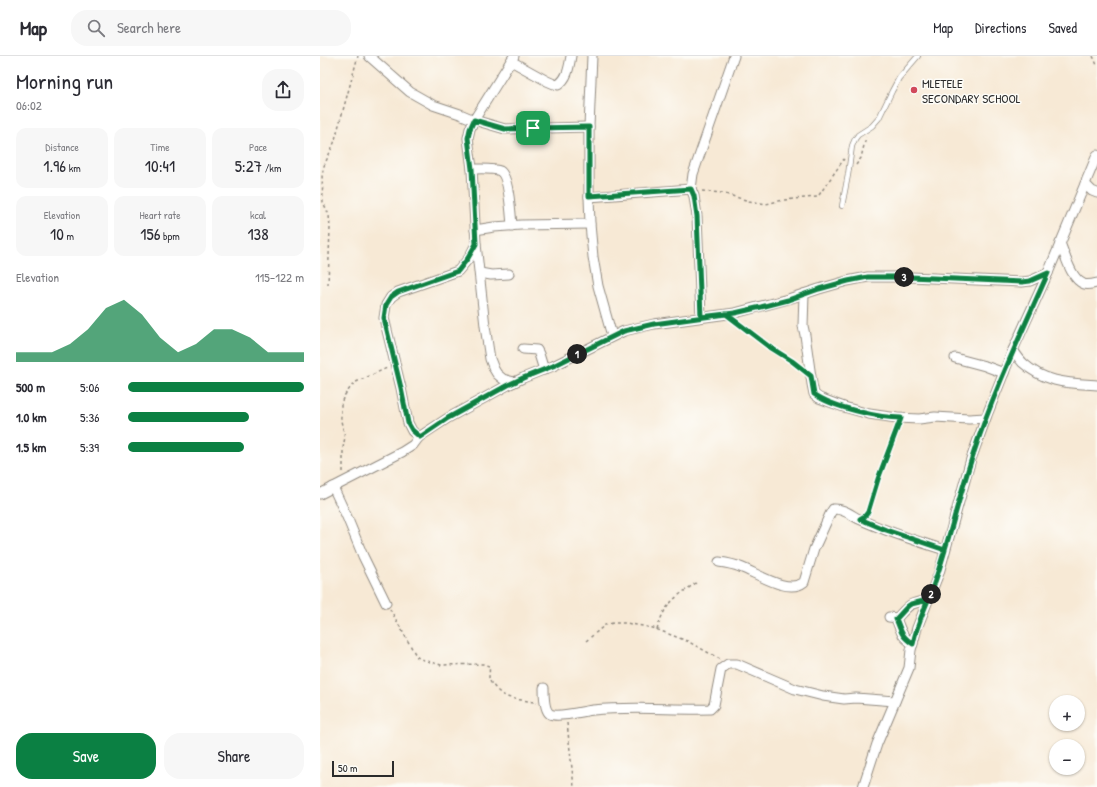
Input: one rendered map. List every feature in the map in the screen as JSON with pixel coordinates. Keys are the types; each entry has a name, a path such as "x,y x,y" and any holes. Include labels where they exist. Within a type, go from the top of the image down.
{"street":[{"path":"369,56 410,92 433,105 474,120 505,129 589,127"},
{"path":"514,382 503,379 497,374 490,359 476,244 472,169 468,138 474,120 512,59 558,85 566,76 571,56"},
{"path":"592,56 589,127 590,224 593,257 598,286 612,336"},
{"path":"701,317 697,216 694,196 691,190 693,174 734,56"},
{"path":"864,787 877,744 909,668 917,628 939,573 971,459 986,418 1013,350 1048,273 1097,155"},
{"path":"472,169 497,170 502,172 507,187 512,226"},
{"path":"1085,184 1092,191 1097,193"},
{"path":"589,196 691,190"},
{"path":"475,230 512,226 590,224"},
{"path":"1060,243 1068,264 1076,278 1083,284 1097,284"},
{"path":"420,437 412,430 408,423 384,318 386,305 391,297 398,292 458,271 476,244"},
{"path":"480,273 491,275 509,274"},
{"path":"320,494 402,452 414,445 420,437 448,418 514,382 553,366 624,331 654,324 726,314 761,307 848,281 868,277 910,277 1022,282 1030,281 1048,273"},
{"path":"804,294 803,326 814,394 819,398 869,414 901,418 986,418"},
{"path":"523,349 537,350 544,370"},
{"path":"1013,350 1022,362 1045,377 1064,383 1097,386"},
{"path":"955,358 986,366 1004,373"},
{"path":"333,487 363,556 386,603"},
{"path":"719,562 739,567 774,582 788,586 800,585 804,582 814,549 833,509 847,512 886,530 945,550"},
{"path":"913,644 905,638 892,618 911,604 928,600"},
{"path":"544,688 544,698 550,714 567,714 591,710 610,709 710,709 714,705 722,669 728,664 737,664 794,689 823,696 844,699 856,698 895,701"}],"lane":[{"path":"842,206 855,139 858,135 869,129 879,118 899,78 918,56"}],"path":[{"path":"328,285 330,228 329,215 323,202 322,175 324,166 334,143 358,56"},
{"path":"1093,56 1097,65"},
{"path":"849,171 861,158 869,129"},
{"path":"691,190 715,192 766,204 783,200 816,197 819,195 842,160 852,150"},
{"path":"726,314 811,376"},
{"path":"344,482 343,448 345,437 341,421 341,403 344,396 354,383 395,365"},
{"path":"860,519 868,512 878,479 901,418"},
{"path":"657,630 668,605 677,596 696,583"},
{"path":"386,603 417,656 431,663 441,665 483,664 489,666 492,684 501,694 508,698 532,701 546,706"},
{"path":"586,641 605,625 626,623 657,630 687,641 728,664"},
{"path":"567,714 574,787"}],"place":[{"name":"MLETELE SECONDARY SCHOOL","path":"914,90"}],"route":[{"path":"533,128 505,129 474,120 468,138 472,169 476,244 458,271 398,292 391,297 386,305 384,318 401,388 404,408 408,423 412,430 420,437 448,418 508,385 553,366 624,331 654,324 672,321 726,314 768,346 792,361 811,376 814,394 819,398 869,414 901,418 878,479 868,512 860,519 886,530 945,550 939,573 917,628 913,644 902,634 896,619 902,611 911,604 928,600 939,573 971,459 987,415 1013,350 1048,273 1030,281 1022,282 910,277 868,277 819,289 788,300 761,307 735,313 701,317 697,216 694,196 691,189 589,196 589,127 533,128"}]}
